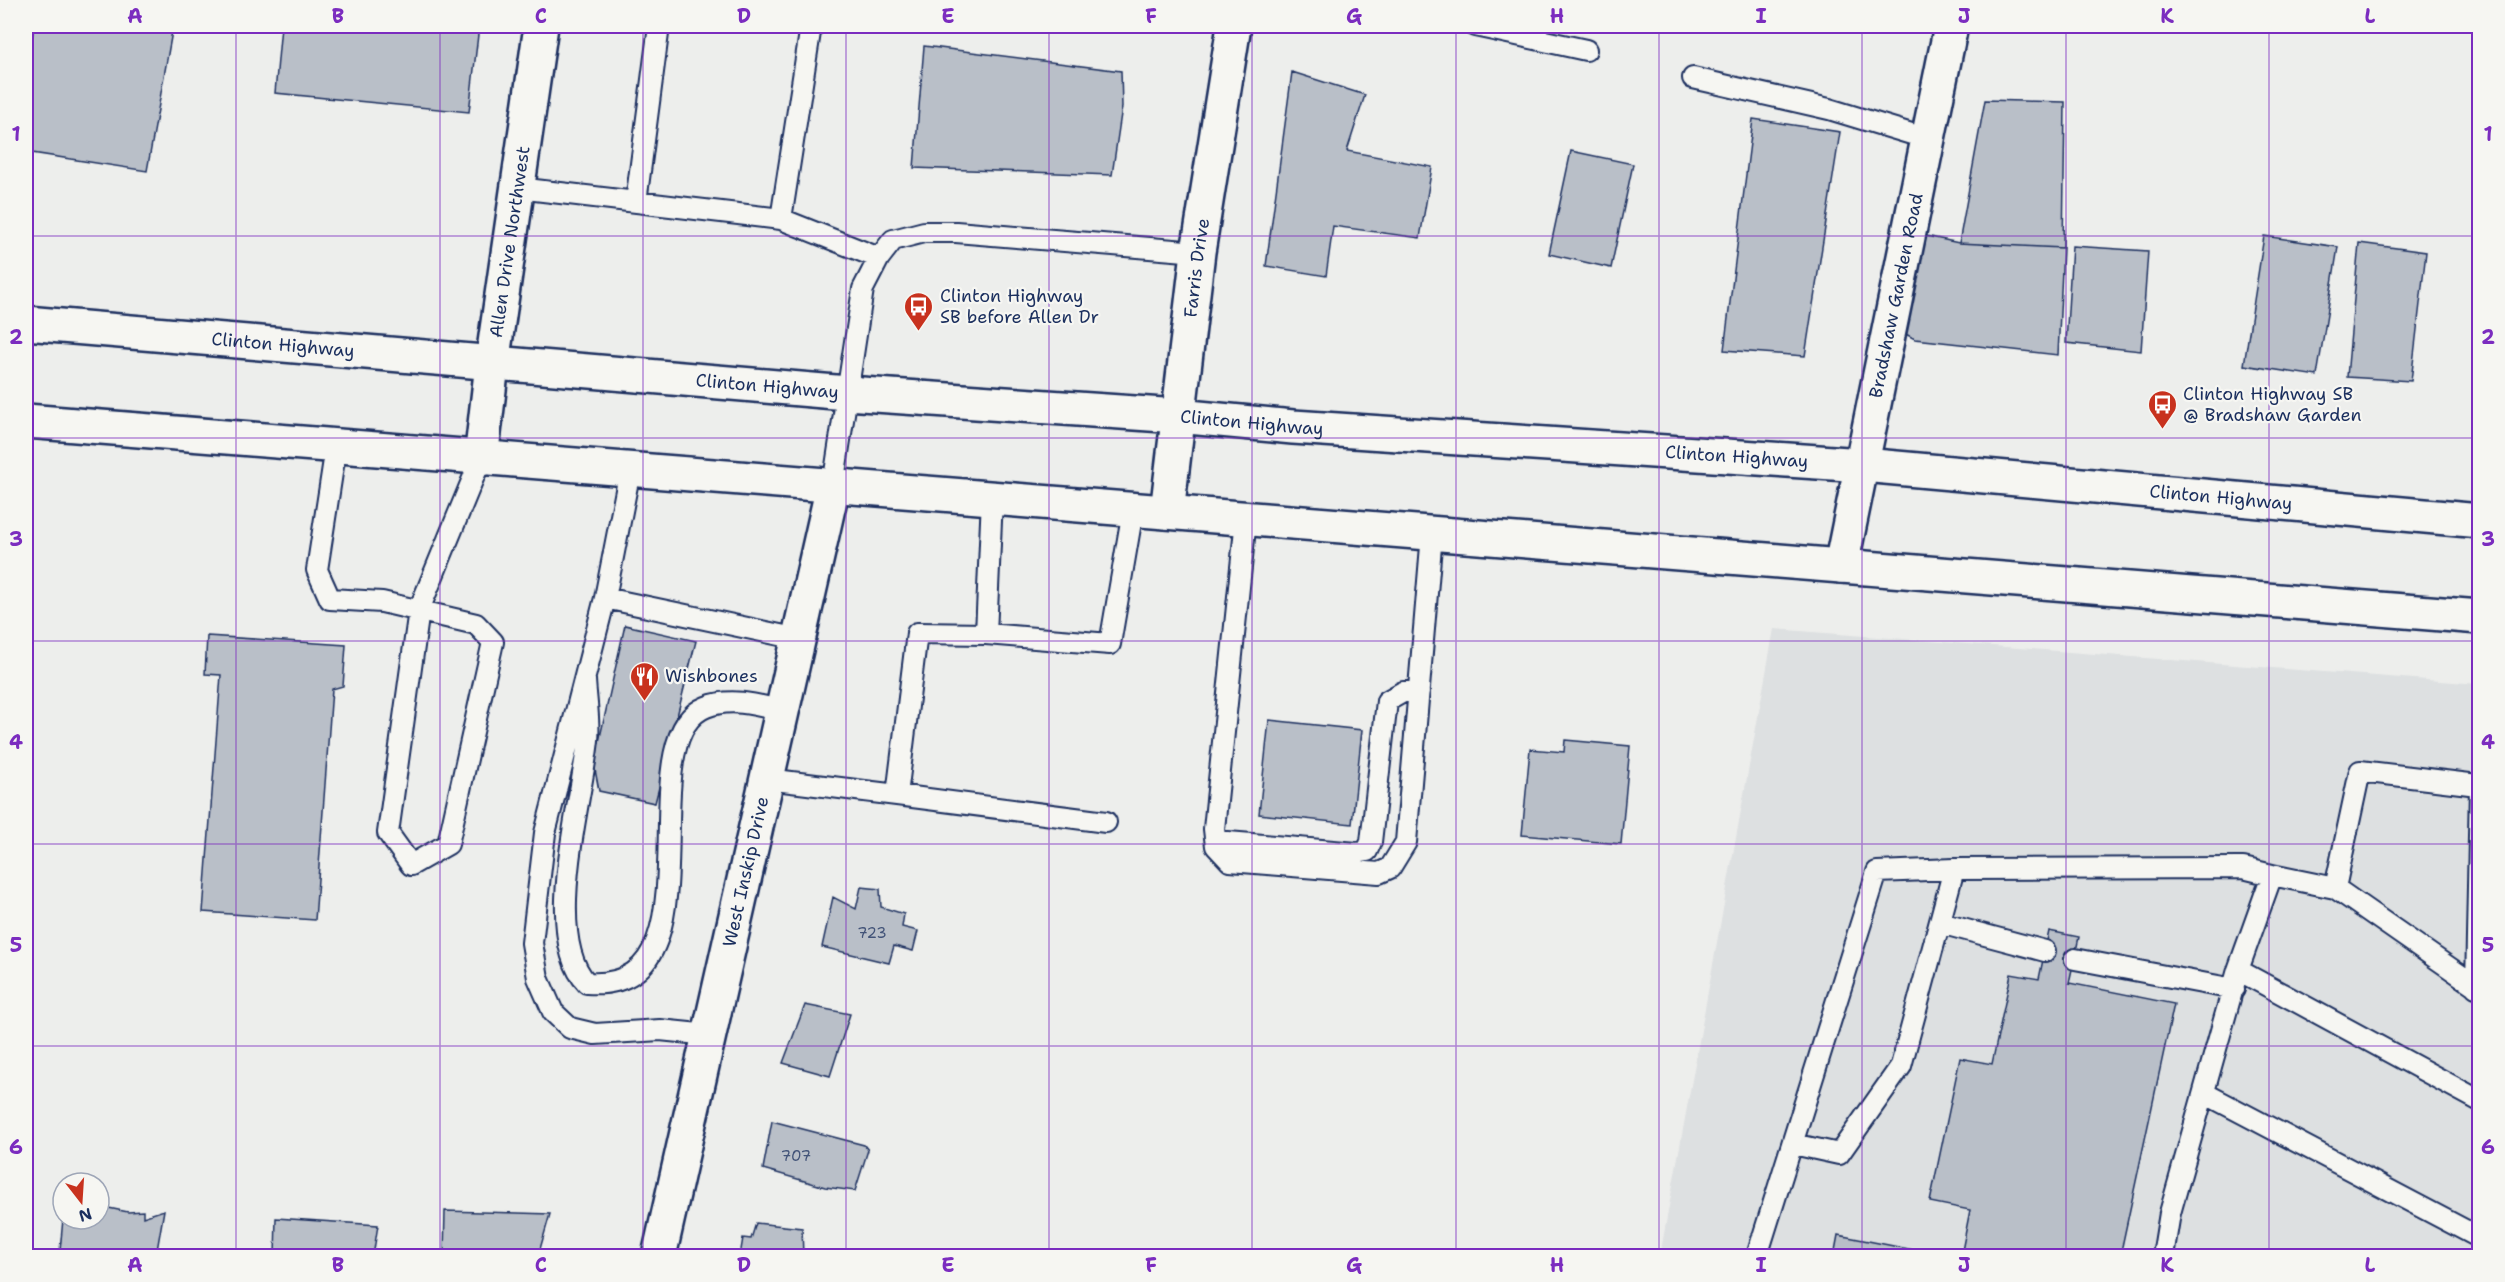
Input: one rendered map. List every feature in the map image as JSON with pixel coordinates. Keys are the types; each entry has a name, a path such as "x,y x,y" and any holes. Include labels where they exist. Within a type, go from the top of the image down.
{"main road":[{"name":"Allen Drive Northwest","path":"481,459 492,364 541,26"},
{"name":"Farris Drive","path":"1167,512 1198,252 1234,26"},
{"name":"Bradshaw Garden Road","path":"1841,566 1951,26"},
{"name":"Clinton Highway","path":"26,322 848,393 1178,416 1305,428 1863,465 2480,521"},
{"path":"26,421 2480,617"},
{"name":"West Inskip Drive","path":"659,1257 833,486"}],"lane":[{"path":"636,202 659,26"},
{"path":"781,219 811,26"},
{"path":"1475,26 1586,50"},
{"path":"1693,78 1828,109 1928,139"},
{"path":"518,188 781,219 879,258"},
{"path":"833,486 862,289 892,240 924,232 956,232 1198,252"},
{"path":"336,447 317,570 330,599 382,602 419,610 476,624 493,642 448,844 411,865 388,833 419,610 481,459"},
{"path":"630,470 605,598 545,833 532,944 538,978 552,1012 570,1028 595,1034 660,1030 709,1035"},
{"path":"986,634 992,498"},
{"path":"897,795 917,633 986,634 1110,644 1133,510"},
{"path":"1246,519 1214,829 1222,855 1230,861 1379,873 1390,868 1406,842 1432,534"},
{"path":"605,598 799,639"},
{"path":"585,680 588,737 568,856 567,901 569,953 577,973 587,983 606,984 638,970 650,955 659,933 668,871 670,792 681,731 692,716 705,707 719,703 742,702 782,711"},
{"path":"1216,841 1357,853 1367,850 1371,842 1387,701 1403,692 1419,692"},
{"path":"2335,888 2360,771 2479,785 2477,988"},
{"path":"767,779 1106,822"},
{"path":"1757,1257 1877,872 1954,869 2243,868 2335,888 2477,988"},
{"path":"1793,1144 1839,1154 1901,1066 1954,869"},
{"path":"2163,1257 2170,1214 2238,970 2272,875"},
{"path":"1940,923 2045,951"},
{"path":"2074,959 2234,989"},
{"path":"2238,970 2480,1101"},
{"path":"2204,1093 2480,1239"}],"shaded area":[{"path":"1774,629 2479,684 2479,1256 1660,1256"}],"building":[{"path":"34,26 173,26 147,171 26,152 26,74"},
{"path":"281,26 479,26 469,112 275,93"},
{"path":"924,46 1121,71 1122,107 1112,175 914,168"},
{"path":"1292,72 1365,95 1347,151 1432,167 1420,238 1333,226 1326,276 1266,266"},
{"path":"1985,100 2065,102 2063,248 1959,243"},
{"path":"1753,119 1840,132 1805,356 1724,350"},
{"path":"1571,151 1633,164 1611,268 1549,254"},
{"path":"1926,236 1959,243 2063,248 2058,355 1915,339 1900,331"},
{"path":"2264,236 2338,247 2317,376 2244,365"},
{"path":"2359,243 2426,252 2411,381 2347,377"},
{"path":"2072,246 2148,251 2141,351 2066,343"},
{"name":"Wishbones","path":"625,625 696,641 655,803 599,791 594,764"},
{"path":"207,636 346,645 343,686 332,689 315,920 203,912 221,675 205,674"},
{"path":"1269,720 1362,730 1352,824 1259,814"},
{"path":"1565,740 1630,746 1621,844 1522,835 1530,749 1564,752"},
{"path":"861,887 880,889 881,907 904,914 902,927 918,931 913,951 894,946 889,963 822,947 833,897 856,909"},
{"path":"2049,931 2079,937 2069,983 2174,1004 2120,1256 1961,1256 1970,1210 1930,1202 1960,1058 1992,1064 2011,974 2039,979"},
{"path":"805,1005 850,1014 830,1076 783,1063"},
{"path":"772,1121 864,1145 868,1150 855,1191 825,1187 763,1169"},
{"path":"111,1208 128,1212 143,1211 143,1217 164,1210 156,1256 60,1251 62,1231 111,1231"},
{"path":"445,1211 550,1214 538,1256 444,1256"},
{"path":"276,1218 378,1225 373,1256 275,1256"},
{"path":"756,1223 802,1228 803,1256 740,1256 743,1238 751,1239"},
{"path":"1838,1235 1944,1256 1834,1256"}],"place":[{"name":"Clinton Highway SB before Allen Dr","path":"919,332"},
{"name":"Clinton Highway SB @ Bradshaw Garden","path":"2162,430"},
{"name":"Wishbones","path":"644,702"}]}
